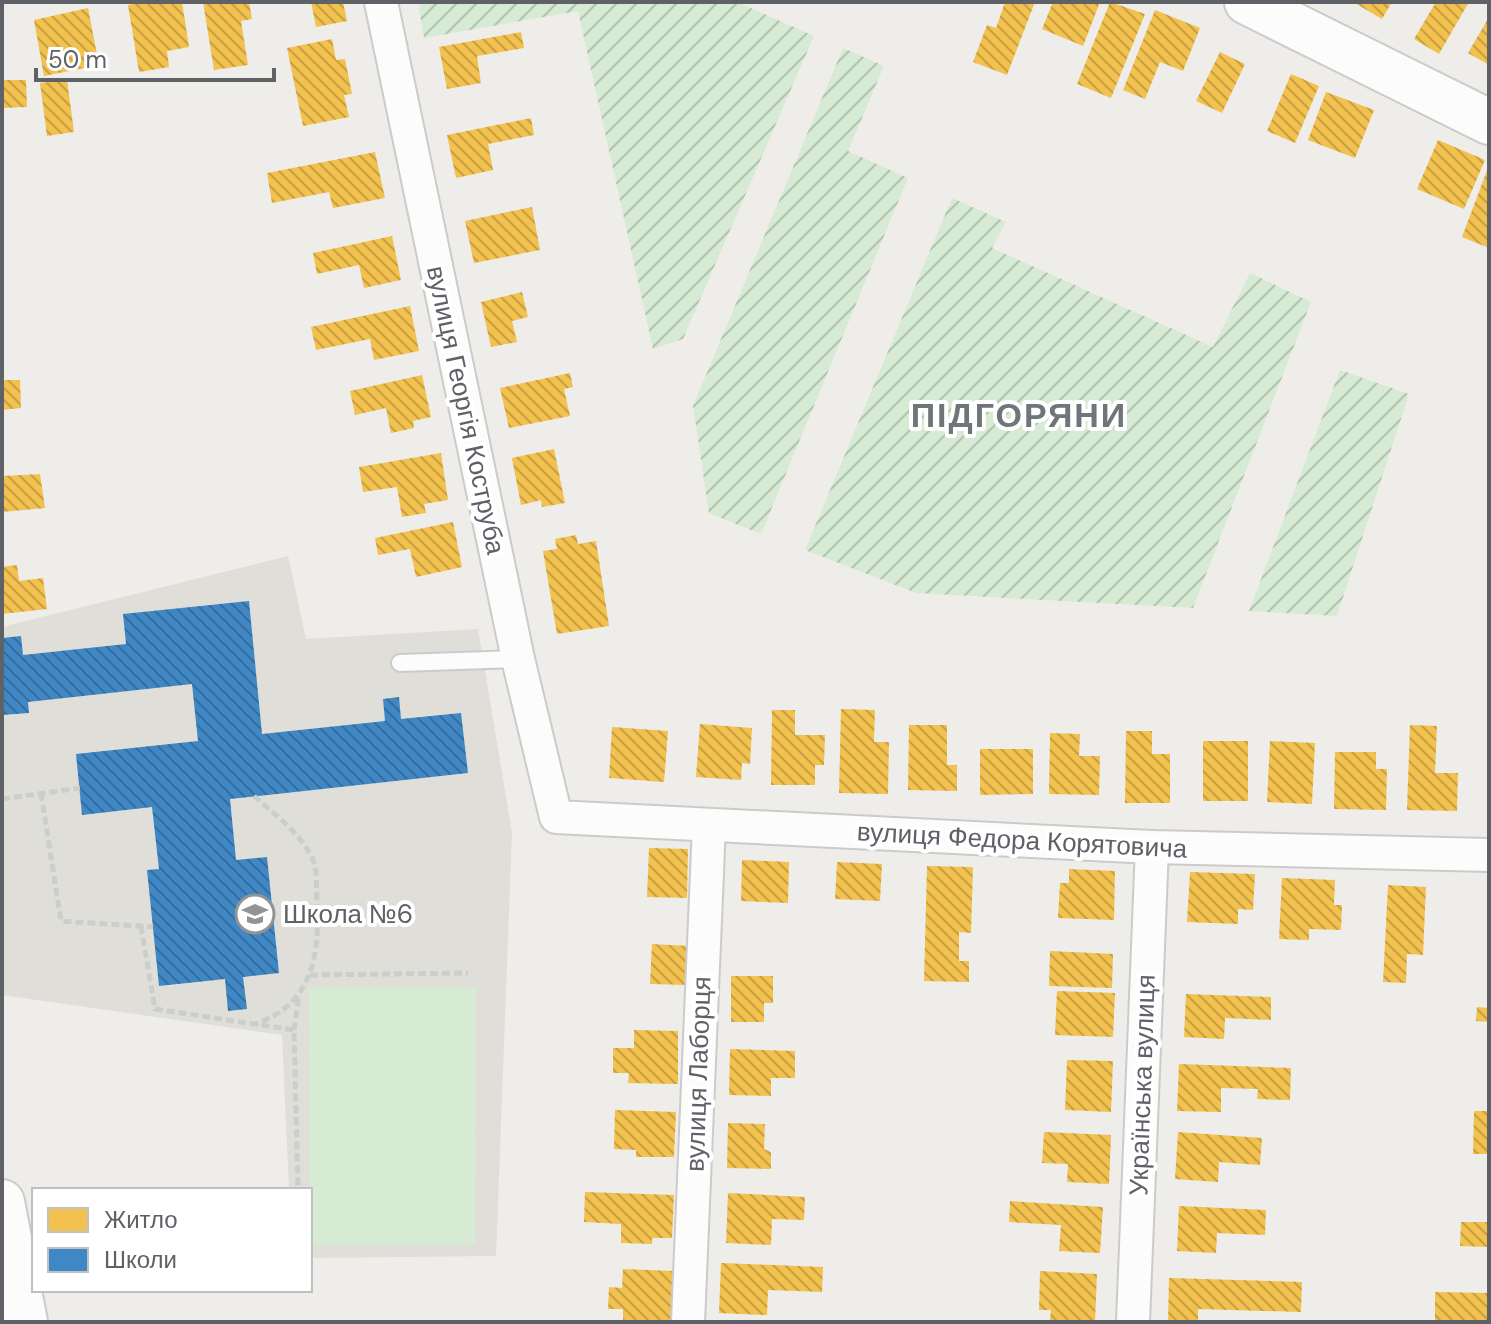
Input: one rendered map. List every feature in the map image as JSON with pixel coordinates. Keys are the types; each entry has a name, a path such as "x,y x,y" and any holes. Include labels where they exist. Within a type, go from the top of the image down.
{"main road":[{"path":"1247,2 1489,122"},
{"path":"2,1205 25,1322"}],"street":[{"name":"вулиця Георгія Коструба","path":"381,2 518,659 556,817"},
{"name":"вулиця Федора Корятовича","path":"556,817 1152,847 1489,855"},
{"name":"вулиця Лаборця","path":"688,1322 709,825"},
{"name":"Українська вулиця","path":"1133,1322 1152,847"}],"lane":[{"path":"400,663 518,659"}],"path":[{"path":"2,799 80,788"},
{"path":"41,793 61,921 153,927"},
{"path":"254,796 302,840 315,863 319,944 309,975 299,992 276,1017 254,1024"},
{"path":"141,926 155,1009 294,1030"},
{"path":"309,975 468,973"},
{"path":"298,1188 294,1030 299,992"}],"shaded area":[{"name":"Школа №6","path":"288,556 306,639 478,629 512,833 496,1256 312,1258 312,1188 289,1188 282,1035 2,995 2,627"}],"green space":[{"path":"422,2 737,2 814,36 683,339 653,349 578,11 424,38 419,9"},
{"path":"843,48 884,66 848,151 908,178 761,534 709,513 693,406"},
{"path":"952,198 1006,222 992,248 1213,347 1250,273 1311,302 1193,608 916,593 805,550"},
{"path":"1340,370 1409,394 1337,616 1249,611"},
{"path":"309,987 476,987 475,1245 312,1245"}],"building: Житло":[{"path":"182,2 189,47 167,51 169,67 139,72 128,5"},
{"path":"203,2 249,2 252,19 241,21 248,65 214,70"},
{"path":"311,2 343,2 347,21 316,27"},
{"path":"1005,2 1035,2 1007,75 973,62 987,25 996,28"},
{"path":"1053,2 1100,2 1083,46 1042,29"},
{"path":"1110,2 1145,14 1111,98 1077,84"},
{"path":"1353,2 1392,2 1382,19"},
{"path":"1436,2 1469,2 1439,54 1414,39"},
{"path":"88,8 99,65 44,76 34,20"},
{"path":"1155,10 1200,28 1183,71 1160,62 1145,99 1123,90"},
{"path":"1489,17 1489,65 1468,53"},
{"path":"521,32 524,48 477,56 481,83 447,89 439,47"},
{"path":"332,39 336,60 345,59 352,94 344,95 349,117 303,126 287,48"},
{"path":"1220,52 1245,64 1222,113 1196,101"},
{"path":"1291,74 1319,86 1295,143 1267,131"},
{"path":"2,80 26,80 27,107 2,108"},
{"path":"67,80 74,132 47,136 40,83"},
{"path":"1326,92 1374,110 1355,158 1308,140"},
{"path":"531,118 534,135 488,144 493,170 456,178 447,135"},
{"path":"1438,140 1485,160 1464,209 1417,189"},
{"path":"375,152 385,198 333,208 329,192 272,203 267,173"},
{"path":"1489,165 1489,248 1462,237"},
{"path":"532,207 540,250 474,263 465,221"},
{"path":"392,236 401,280 364,288 359,265 317,274 313,253"},
{"path":"522,292 528,317 512,321 517,342 491,347 481,302"},
{"path":"410,306 419,351 374,360 370,339 316,350 311,327"},
{"path":"570,373 573,387 564,389 570,416 509,428 500,388"},
{"path":"422,375 431,417 413,421 414,428 391,433 386,408 355,415 350,391"},
{"path":"2,380 20,380 21,408 2,410"},
{"path":"554,449 565,503 542,507 541,500 521,505 512,458"},
{"path":"441,453 448,500 424,504 426,513 402,517 397,487 363,492 359,467"},
{"path":"40,474 45,508 2,512 2,476"},
{"path":"453,522 462,567 416,577 410,549 378,555 375,538"},
{"path":"576,535 578,544 596,541 609,626 557,634 543,551 557,549 555,539"},
{"path":"17,565 19,581 43,578 47,609 2,614 2,567"},
{"path":"841,709 875,710 874,742 889,742 888,794 839,793"},
{"path":"772,710 795,710 795,735 825,735 824,765 815,765 815,785 771,785"},
{"path":"700,724 752,728 750,764 742,763 741,780 696,777"},
{"path":"909,725 947,725 947,765 957,765 957,791 908,790"},
{"path":"1410,725 1437,726 1435,773 1458,773 1457,811 1407,810"},
{"path":"612,727 668,731 664,782 609,778"},
{"path":"1126,731 1152,731 1152,754 1170,754 1170,803 1125,803"},
{"path":"1050,733 1080,734 1079,756 1100,756 1099,795 1049,794"},
{"path":"1203,741 1248,741 1248,801 1203,801"},
{"path":"1270,741 1315,743 1312,804 1267,802"},
{"path":"980,749 1033,749 1033,794 980,795"},
{"path":"1335,752 1376,752 1376,769 1387,769 1386,810 1334,809"},
{"path":"649,848 688,849 687,898 647,897"},
{"path":"742,860 789,862 788,903 741,901"},
{"path":"837,862 882,864 880,901 835,899"},
{"path":"927,866 973,867 971,933 959,932 959,961 969,961 969,982 924,981"},
{"path":"1069,869 1115,871 1114,920 1058,918 1060,883 1069,883"},
{"path":"1190,872 1255,874 1253,910 1238,909 1238,924 1187,922"},
{"path":"1282,878 1335,880 1334,905 1342,905 1341,930 1309,929 1309,940 1279,939"},
{"path":"1388,885 1426,887 1423,955 1407,954 1406,983 1383,982"},
{"path":"652,944 689,946 687,985 650,984"},
{"path":"1050,951 1113,954 1112,988 1049,986"},
{"path":"731,976 773,976 773,1003 764,1003 764,1022 731,1022"},
{"path":"1057,991 1115,993 1113,1037 1055,1035"},
{"path":"1186,994 1271,997 1271,1020 1225,1018 1224,1039 1184,1037"},
{"path":"1477,1007 1489,1008 1489,1022 1476,1021"},
{"path":"634,1030 678,1031 678,1084 628,1083 629,1073 613,1073 613,1048 634,1048"},
{"path":"730,1049 795,1051 795,1078 771,1078 771,1096 729,1095"},
{"path":"1067,1060 1113,1061 1111,1112 1065,1110"},
{"path":"1179,1064 1291,1068 1290,1100 1257,1099 1258,1089 1221,1088 1221,1112 1177,1111"},
{"path":"615,1110 676,1112 674,1157 636,1157 636,1150 614,1149"},
{"path":"1474,1111 1489,1111 1489,1154 1473,1154"},
{"path":"728,1123 765,1124 764,1149 771,1152 771,1169 727,1168"},
{"path":"1044,1132 1111,1135 1109,1184 1067,1182 1068,1164 1042,1163"},
{"path":"1178,1132 1262,1138 1260,1165 1219,1162 1218,1182 1175,1179"},
{"path":"585,1192 674,1195 672,1238 652,1238 652,1244 621,1243 621,1224 584,1222"},
{"path":"728,1193 805,1197 804,1220 772,1219 771,1245 726,1243"},
{"path":"1010,1201 1103,1207 1100,1253 1059,1251 1061,1225 1009,1222"},
{"path":"1179,1206 1266,1210 1265,1235 1217,1233 1216,1253 1177,1251"},
{"path":"1461,1222 1489,1222 1489,1247 1460,1246"},
{"path":"721,1263 823,1267 822,1292 768,1290 767,1315 719,1313"},
{"path":"623,1269 674,1271 672,1322 623,1322 623,1309 608,1309 609,1287 622,1288"},
{"path":"1040,1271 1097,1274 1095,1322 1050,1321 1051,1310 1039,1310"},
{"path":"1169,1278 1302,1282 1301,1312 1198,1309 1198,1322 1168,1322"},
{"path":"1435,1292 1489,1293 1489,1322 1435,1322"}],"building: Школи":[{"path":"249,601 262,734 385,721 383,699 399,697 401,719 461,713 468,773 230,799 236,860 267,857 279,973 243,977 247,1009 228,1011 225,979 159,986 147,870 159,869 152,807 82,815 76,754 198,741 192,684 28,702 29,713 2,715 2,638 21,636 23,655 126,644 123,614"}],"place":[{"name":"Школа №6","path":"255,914"}],"district":[{"name":"ПІДГОРЯНИ","path":"1019,415"}]}
